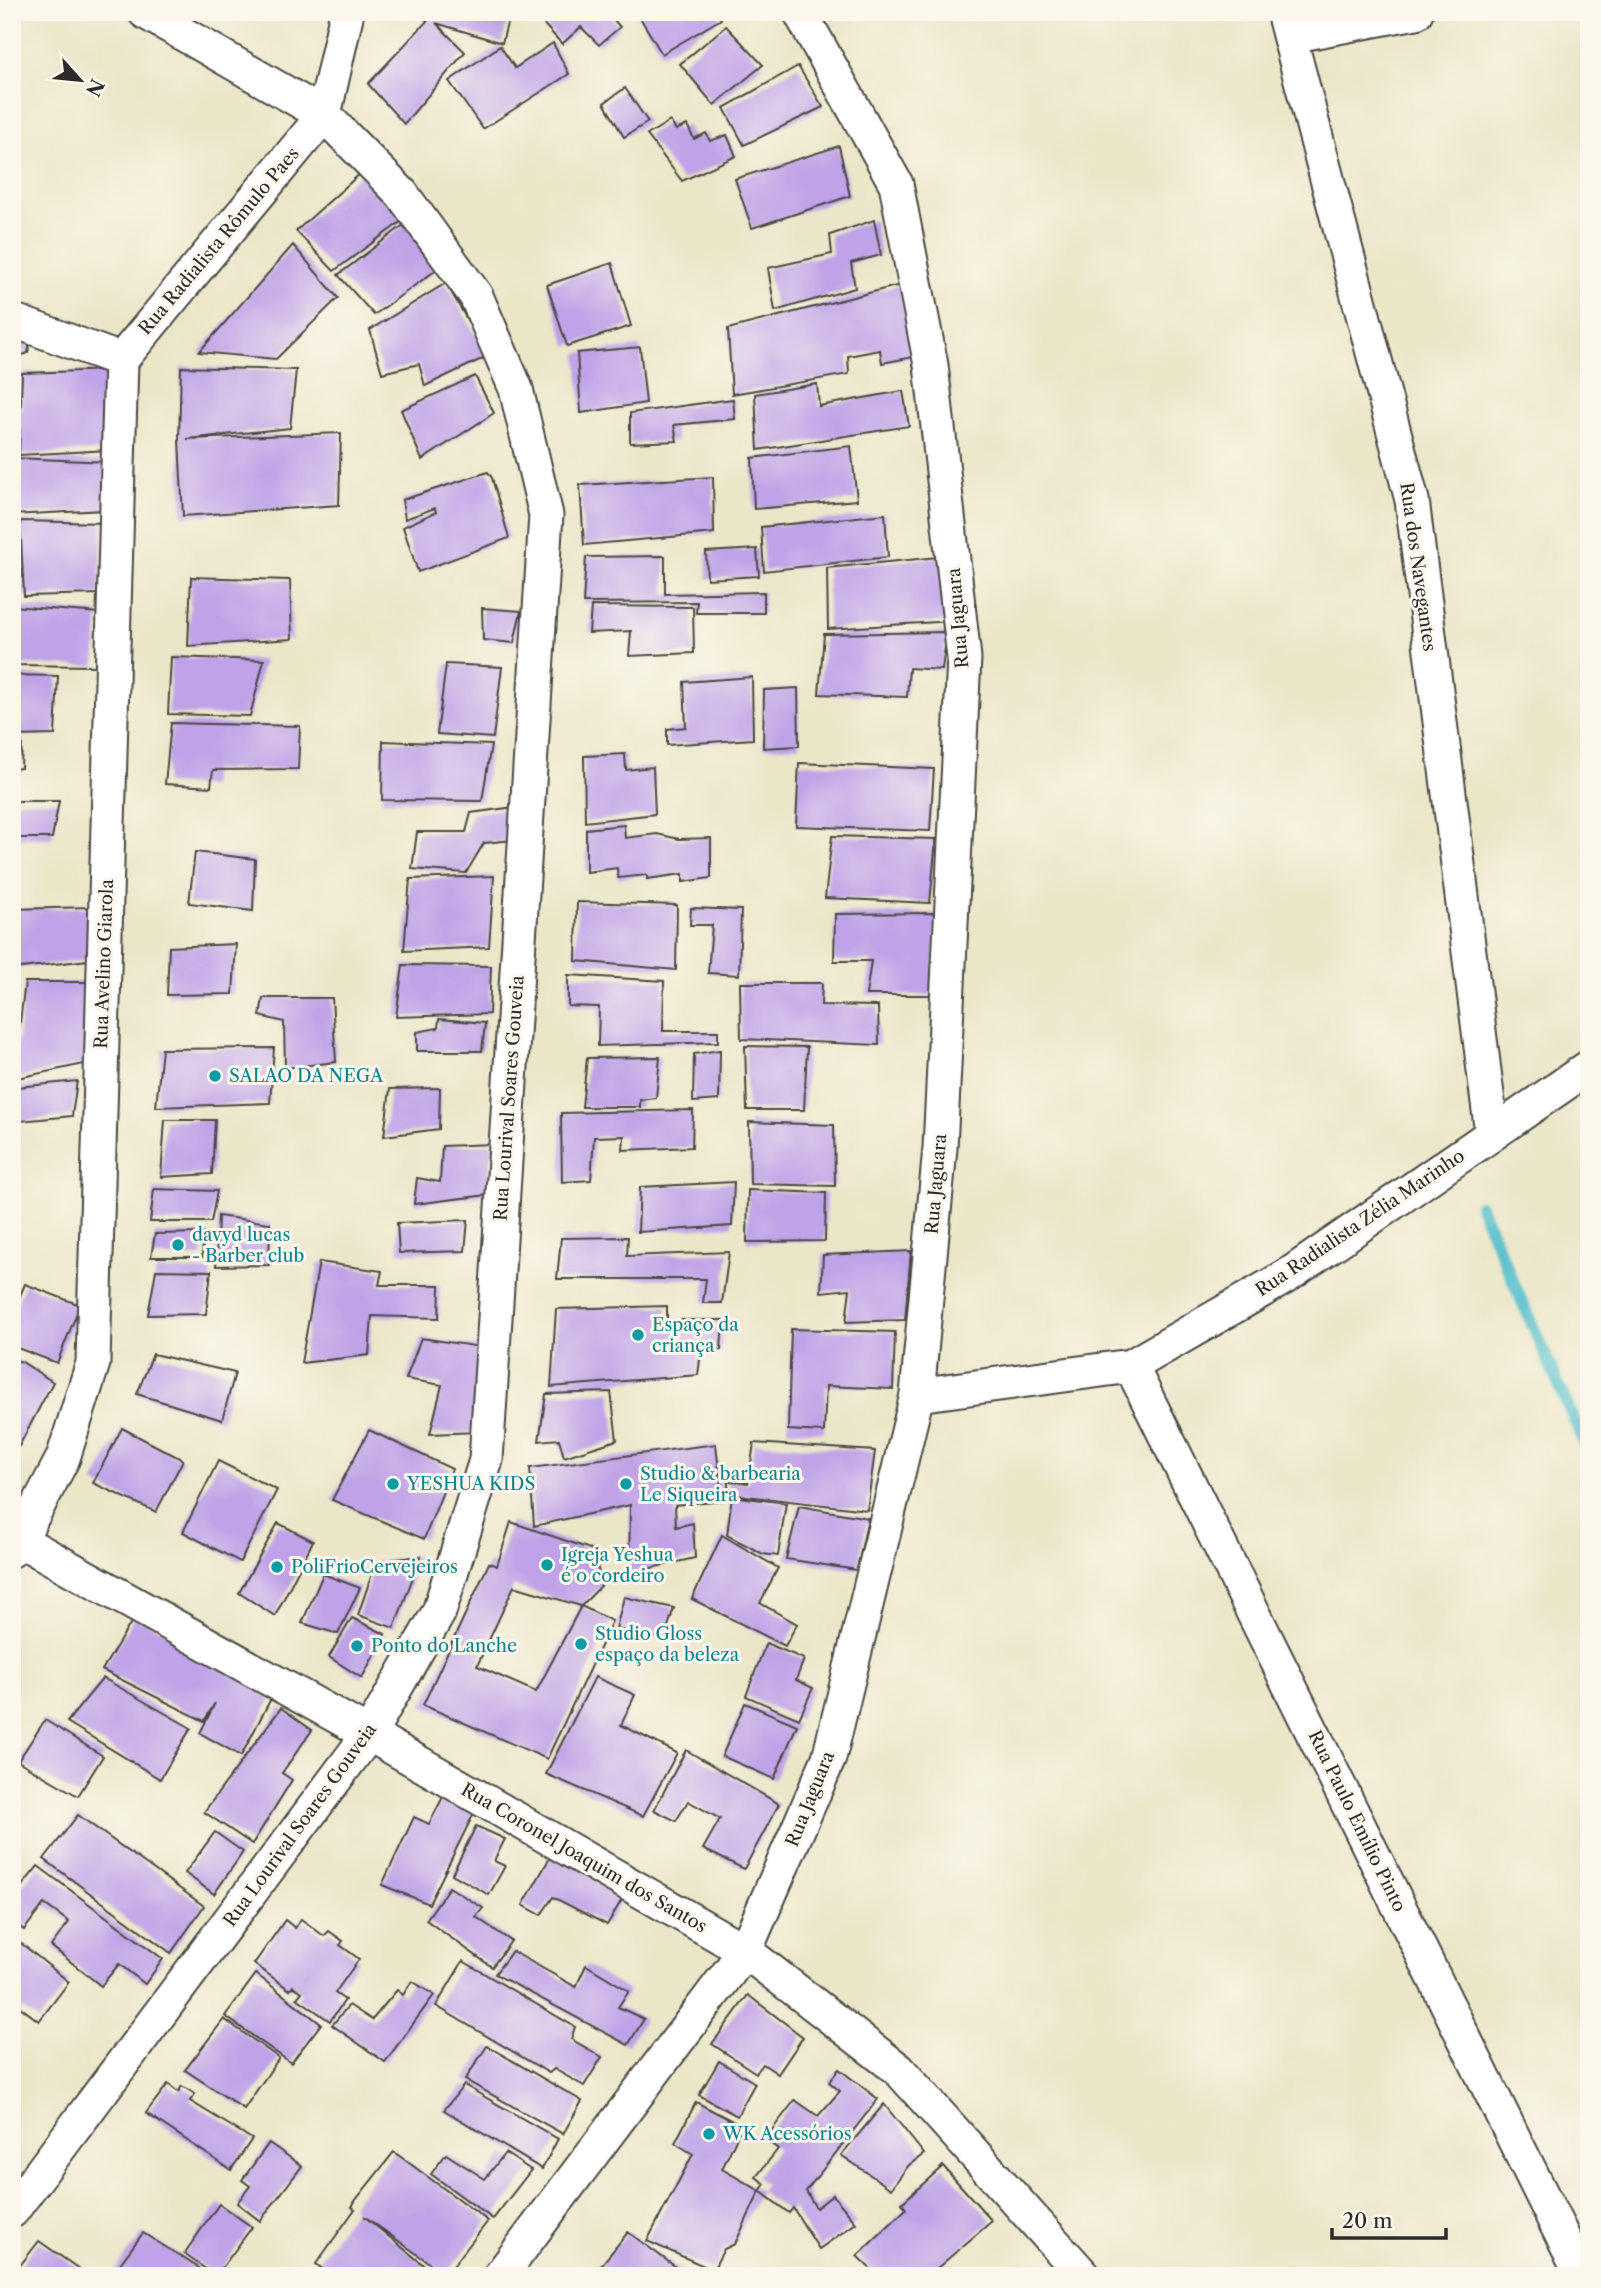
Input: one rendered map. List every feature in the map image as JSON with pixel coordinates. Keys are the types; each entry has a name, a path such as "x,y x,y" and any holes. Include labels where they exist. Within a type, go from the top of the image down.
{"street":[{"name":"Rua Lourival Soares Gouveia","path":"12,2211 369,1734 439,1612 486,1460 546,515 516,390 475,296 402,194 324,115 145,12"},
{"name":"Rua Radialista Rômulo Paes","path":"121,360 324,115 347,12"},
{"name":"Rua Jaguara","path":"500,2276 745,1951 830,1758 917,1395 940,1148 964,658 931,365 896,184 800,12"},
{"path":"1286,24 1416,12"},
{"name":"Rua dos Navegantes","path":"1286,24 1412,500 1492,1134"},
{"path":"12,320 121,360"},
{"name":"Rua Avelino Giarola","path":"15,1542 63,1458 93,1363 121,360"},
{"name":"Rua Radialista Zélia Marinho","path":"917,1395 1131,1366 1287,1276 1589,1067"},
{"name":"Rua Paulo Emílio Pinto","path":"1131,1366 1582,2276"},
{"name":"Rua Coronel Joaquim dos Santos","path":"15,1542 369,1734 745,1951 899,2070 1084,2276"}],"building":[{"path":"404,12 510,12 502,43 436,23 465,52 404,124 368,84 428,20"},
{"path":"546,12 607,12 620,27 599,45 581,27 562,44 539,19"},
{"path":"644,12 717,12 721,19 662,54 639,16"},
{"path":"726,26 763,65 714,105 680,64"},
{"path":"553,43 569,74 483,129 449,81 500,46 515,68"},
{"path":"798,66 823,107 744,145 724,108"},
{"path":"625,88 648,122 624,137 604,103"},
{"path":"670,121 676,130 687,125 694,139 706,133 710,141 727,135 736,156 682,181 647,135"},
{"path":"839,146 850,196 752,228 735,179"},
{"path":"361,173 406,218 334,271 296,231"},
{"path":"874,220 881,255 851,263 855,288 775,311 768,268 832,254 830,235"},
{"path":"409,221 443,265 374,315 338,275"},
{"path":"293,245 338,298 276,359 199,352"},
{"path":"612,263 631,326 567,346 547,285"},
{"path":"446,283 488,356 425,386 419,364 382,373 370,330"},
{"path":"900,285 913,357 882,363 880,350 848,356 849,374 732,394 728,329"},
{"path":"12,328 31,334 28,353 12,359"},
{"path":"640,347 646,403 581,413 577,353"},
{"path":"181,367 296,370 290,428 187,439 341,433 339,505 183,516 179,440"},
{"path":"112,370 110,450 19,455 22,373"},
{"path":"475,376 494,413 422,460 401,410"},
{"path":"817,384 819,406 903,391 909,426 758,450 755,394"},
{"path":"733,399 735,419 674,425 677,441 630,443 630,413"},
{"path":"851,446 857,500 754,509 752,458"},
{"path":"12,458 110,462 104,510 12,515"},
{"path":"488,472 509,538 418,572 403,527 436,512 435,508 405,519 402,500"},
{"path":"713,477 714,533 584,545 580,485"},
{"path":"885,514 888,557 764,571 761,527"},
{"path":"20,521 103,523 99,594 24,596"},
{"path":"757,549 759,576 707,579 706,552"},
{"path":"665,556 665,594 764,592 764,613 696,613 697,602 583,603 586,557"},
{"path":"948,556 952,621 828,629 827,568"},
{"path":"191,577 290,580 292,639 188,646"},
{"path":"12,606 99,613 95,666 12,665"},
{"path":"591,606 693,607 694,653 629,656 631,631 589,633"},
{"path":"482,608 521,611 514,643 483,640"},
{"path":"947,632 942,670 909,668 907,697 819,694 824,634"},
{"path":"171,657 264,660 250,716 168,714"},
{"path":"446,664 502,667 493,738 437,734"},
{"path":"12,675 58,676 55,735 12,736"},
{"path":"752,677 753,739 667,745 667,729 686,727 684,682"},
{"path":"798,688 799,746 763,748 764,690"},
{"path":"171,723 300,726 298,769 213,770 211,787 165,784"},
{"path":"12,741 22,741 21,768 12,769"},
{"path":"383,741 491,745 482,801 382,800"},
{"path":"625,754 626,770 653,767 655,814 585,822 584,756"},
{"path":"799,763 934,769 930,831 796,826"},
{"path":"12,801 59,801 52,838 12,838"},
{"path":"515,807 513,840 484,843 466,873 412,869 417,832 466,832 471,813"},
{"path":"624,825 625,838 657,834 679,839 711,838 711,878 683,882 683,874 647,879 647,875 618,878 617,868 586,872 586,829"},
{"path":"832,836 936,839 930,903 825,898"},
{"path":"195,852 255,859 253,911 189,903"},
{"path":"494,876 489,947 404,951 410,879"},
{"path":"577,902 677,905 676,970 576,961"},
{"path":"92,907 88,960 12,969 12,909"},
{"path":"691,908 741,910 739,975 708,973 712,925 690,925"},
{"path":"936,913 933,995 866,995 871,961 834,961 835,914"},
{"path":"236,944 233,994 167,995 169,947"},
{"path":"403,965 491,966 489,1014 396,1017"},
{"path":"568,975 664,981 663,1031 718,1031 718,1042 598,1046 599,1007 568,1006"},
{"path":"25,982 89,982 89,1063 13,1079"},
{"path":"740,983 822,983 821,1005 878,1006 879,1045 741,1039"},
{"path":"263,998 332,998 336,1062 285,1068 284,1022 260,1016"},
{"path":"439,1019 485,1023 482,1051 417,1051 417,1032 438,1028"},
{"path":"745,1046 807,1047 804,1110 747,1110"},
{"name":"SALAO DA NEGA","path":"274,1048 270,1103 156,1107 162,1049"},
{"path":"720,1050 719,1100 693,1102 694,1054"},
{"path":"660,1057 656,1098 640,1100 640,1107 582,1107 587,1058"},
{"path":"77,1081 72,1116 20,1121 18,1087"},
{"path":"440,1088 439,1129 384,1136 390,1089"},
{"path":"693,1110 692,1147 623,1150 624,1136 594,1137 591,1180 562,1182 561,1113"},
{"path":"165,1120 215,1120 212,1174 161,1177"},
{"path":"749,1122 834,1125 835,1186 750,1184"},
{"path":"493,1144 487,1195 414,1204 417,1178 440,1182 442,1146"},
{"path":"734,1182 732,1226 638,1232 640,1187"},
{"path":"154,1189 217,1191 211,1222 150,1222"},
{"path":"748,1190 826,1193 825,1241 747,1242"},
{"path":"218,1216 270,1223 269,1265 216,1266"},
{"path":"468,1220 465,1251 399,1253 397,1223"},
{"name":"davyd lucas - Barber club","path":"204,1233 202,1257 151,1257 155,1234"},
{"path":"628,1237 627,1256 729,1252 722,1303 703,1303 706,1279 557,1279 561,1238"},
{"path":"911,1251 905,1320 846,1322 850,1289 821,1292 823,1255"},
{"path":"319,1262 382,1271 379,1285 440,1285 439,1318 372,1316 369,1355 301,1363"},
{"path":"156,1270 211,1271 206,1314 148,1315"},
{"path":"25,1284 80,1305 57,1363 12,1346 12,1314"},
{"name":"Espaço da criança","path":"667,1306 667,1320 723,1320 721,1350 701,1352 698,1375 551,1387 556,1309"},
{"path":"791,1329 895,1332 893,1389 826,1386 824,1432 788,1430"},
{"path":"421,1338 481,1347 479,1432 430,1434 442,1385 406,1379"},
{"path":"153,1354 235,1373 222,1420 137,1394"},
{"path":"12,1359 22,1362 53,1382 19,1446 12,1442"},
{"path":"611,1392 617,1440 564,1457 559,1439 539,1441 546,1394"},
{"path":"122,1428 183,1460 156,1512 93,1483"},
{"name":"YESHUA KIDS","path":"369,1430 452,1469 424,1539 332,1500"},
{"path":"754,1443 875,1451 867,1510 728,1494 728,1481 748,1483"},
{"name":"Studio & barbearia Le Siqueira","path":"716,1444 722,1500 675,1505 676,1527 693,1523 695,1558 629,1573 630,1505 534,1526 530,1468"},
{"path":"218,1461 277,1490 240,1562 183,1532"},
{"path":"732,1496 786,1503 778,1556 763,1554 727,1535"},
{"path":"799,1506 868,1518 857,1570 786,1559"},
{"name":"Studio Gloss espaço da beleza","path":"511,1522 593,1550 602,1585 581,1606 612,1621 547,1759 423,1705 489,1563 497,1566","holes":["514,1586 581,1606 536,1692 477,1666"]},
{"name":"PoliFrioCervejeiros","path":"278,1523 313,1541 275,1616 239,1593"},
{"path":"722,1535 778,1568 760,1603 797,1624 785,1646 692,1599"},
{"path":"421,1556 394,1628 358,1615 376,1562"},
{"path":"323,1574 360,1588 338,1634 302,1623"},
{"path":"624,1597 674,1608 664,1639 616,1629"},
{"path":"135,1616 276,1689 241,1756 200,1733 215,1703 204,1721 102,1670"},
{"name":"Ponto do Lanche","path":"352,1618 385,1634 362,1678 329,1657"},
{"path":"766,1643 804,1659 796,1680 813,1688 799,1719 746,1696"},
{"path":"595,1677 635,1695 621,1725 677,1753 643,1816 546,1774"},
{"path":"103,1678 191,1728 160,1779 67,1722"},
{"path":"745,1703 797,1725 774,1779 722,1756"},
{"path":"281,1708 312,1730 282,1773 292,1780 252,1844 204,1812"},
{"path":"45,1720 103,1756 78,1796 18,1761"},
{"path":"686,1750 779,1804 744,1869 703,1849 720,1819 688,1801 676,1821 654,1810"},
{"path":"444,1795 475,1811 429,1904 382,1885 414,1817 429,1824"},
{"path":"78,1815 204,1906 171,1953 44,1859"},
{"path":"476,1826 505,1839 494,1861 505,1866 489,1895 452,1874"},
{"path":"215,1832 243,1852 214,1894 185,1873"},
{"path":"556,1847 627,1891 607,1925 553,1897 541,1915 523,1905"},
{"path":"38,1866 163,1959 145,1984 119,1964 101,1986 51,1946 69,1922 44,1904 24,1930 12,1921 12,1898"},
{"path":"449,1887 483,1908 476,1917 511,1941 492,1967 426,1920"},
{"path":"301,1919 324,1936 329,1931 343,1941 340,1945 359,1959 335,1993 345,2000 330,2021 297,1998 302,1992 293,1986 290,1990 254,1964 285,1920 295,1928"},
{"path":"12,1936 69,1982 39,2021 12,2001"},
{"path":"512,1951 576,1987 586,1965 629,1991 618,2007 644,2019 628,2045 495,1974"},
{"path":"463,1961 575,2027 571,2039 602,2057 584,2086 554,2069 549,2073 436,2006"},
{"path":"256,1974 321,2024 291,2063 225,2016"},
{"path":"412,1981 434,1995 385,2062 332,2025 349,2005 372,2020 397,1990 403,1995"},
{"path":"748,1995 803,2037 778,2074 763,2064 756,2073 712,2044"},
{"path":"224,2019 279,2058 244,2109 185,2070"},
{"path":"487,2046 582,2101 563,2134 465,2080"},
{"path":"719,2061 755,2083 737,2116 699,2095"},
{"path":"839,2069 878,2099 806,2191 816,2208 833,2195 856,2223 819,2249 793,2208 789,2213 760,2191 765,2184 756,2177 778,2149 765,2139 795,2100 818,2116 840,2091 829,2082"},
{"path":"168,2084 178,2092 182,2086 195,2094 190,2101 252,2139 231,2170 146,2113"},
{"path":"464,2085 558,2139 542,2169 444,2110"},
{"path":"696,2102 742,2126 722,2169 760,2191 735,2244 724,2249 713,2270 647,2241 693,2154 675,2143"},
{"path":"884,2104 924,2154 909,2165 891,2189 841,2155"},
{"path":"269,2143 302,2166 260,2221 237,2203 250,2186 242,2180"},
{"path":"394,2152 488,2221 446,2275 364,2216 426,2267 419,2276 332,2276 316,2264 355,2209 352,2207 355,2201"},
{"path":"505,2153 531,2170 493,2219 431,2174 446,2154 485,2179"},
{"path":"943,2166 992,2221 928,2276 878,2276 857,2256 906,2209 902,2203"},
{"path":"219,2204 252,2227 216,2276 184,2254"},
{"path":"628,2232 688,2276 596,2276 594,2274"},
{"path":"143,2233 199,2268 193,2276 111,2276"},
{"path":"39,2241 89,2276 12,2276"}],"waterway":[{"path":"1480,1206 1589,1454"}],"place":[{"name":"SALAO DA NEGA","path":"215,1076"},
{"name":"davyd lucas - Barber club","path":"178,1245"},
{"name":"Espaço da criança","path":"638,1335"},
{"name":"YESHUA KIDS","path":"393,1484"},
{"name":"Studio & barbearia Le Siqueira","path":"626,1484"},
{"name":"Igreja Yeshua é o cordeiro","path":"547,1565"},
{"name":"PoliFrioCervejeiros","path":"277,1567"},
{"name":"Studio Gloss espaço da beleza","path":"581,1644"},
{"name":"Ponto do Lanche","path":"357,1646"},
{"name":"WK Acessórios","path":"709,2134"}]}
